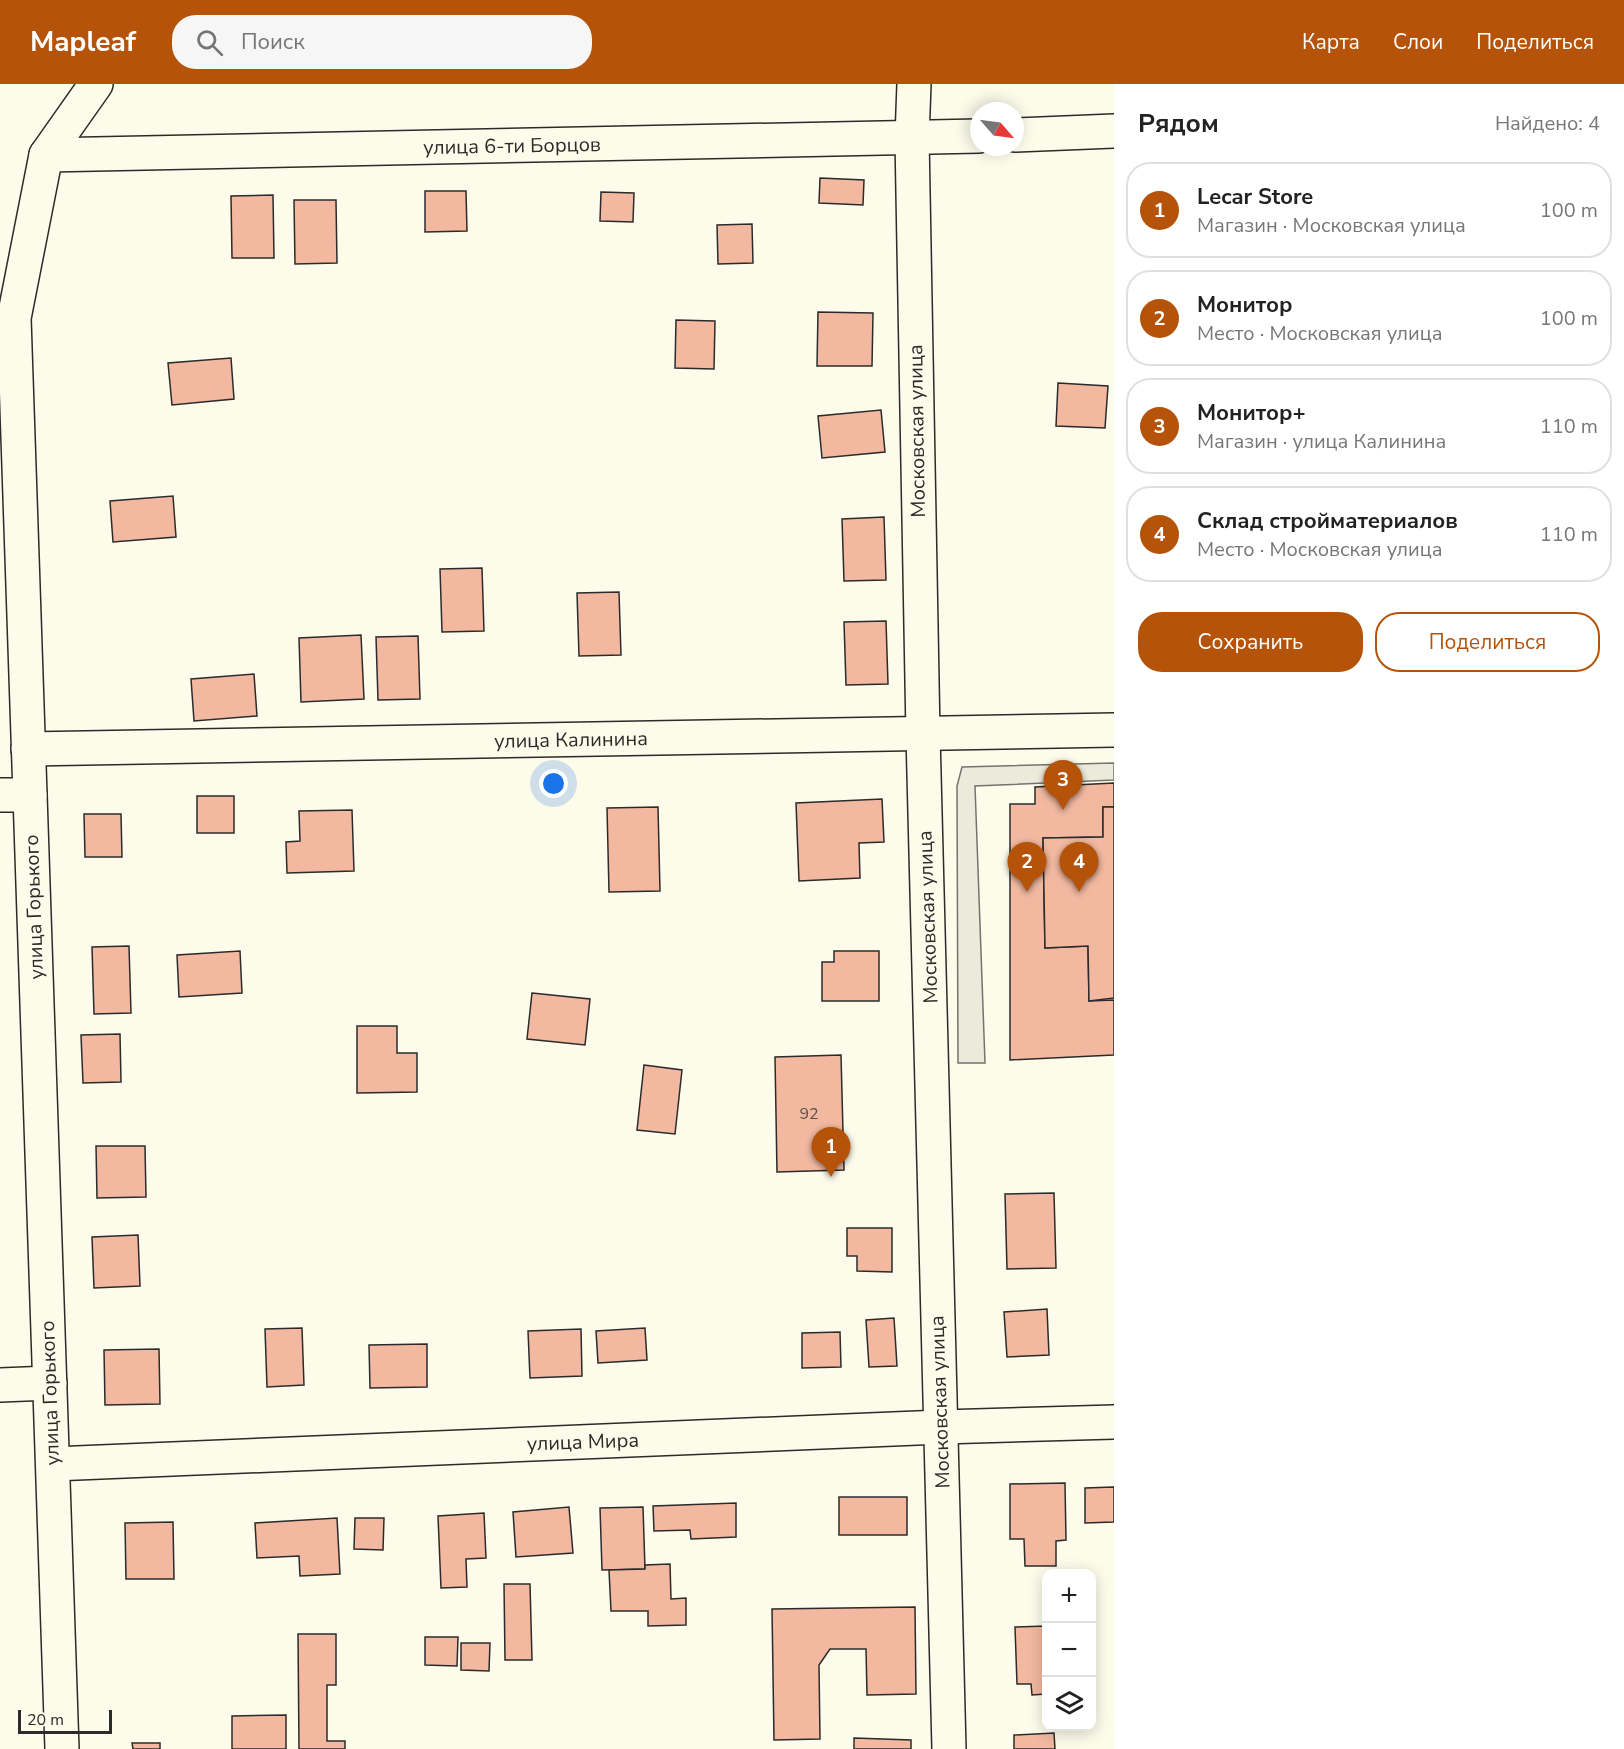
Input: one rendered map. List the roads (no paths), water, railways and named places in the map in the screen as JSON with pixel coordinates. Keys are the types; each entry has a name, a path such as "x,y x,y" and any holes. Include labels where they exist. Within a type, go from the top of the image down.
{"street":[{"name":"улица Горького","path":"62,1749 50,1383 15,795 28,749 14,318 46,155 96,84"},
{"name":"Московская улица","path":"914,84 912,138 923,735 949,1749"},
{"path":"1024,135 1114,131"},
{"name":"улица 6-ти Борцов","path":"46,155 970,136"},
{"name":"улица Калинина","path":"28,749 1114,730"},
{"path":"0,1385 50,1383"},
{"name":"улица Мира","path":"53,1464 941,1427 1114,1422"}],"place":[{"name":"Монитор+","path":"1063,810"},
{"name":"Монитор","path":"1027,892"},
{"name":"Склад стройматериалов","path":"1079,892"},
{"name":"Lecar Store","path":"831,1177"}]}
